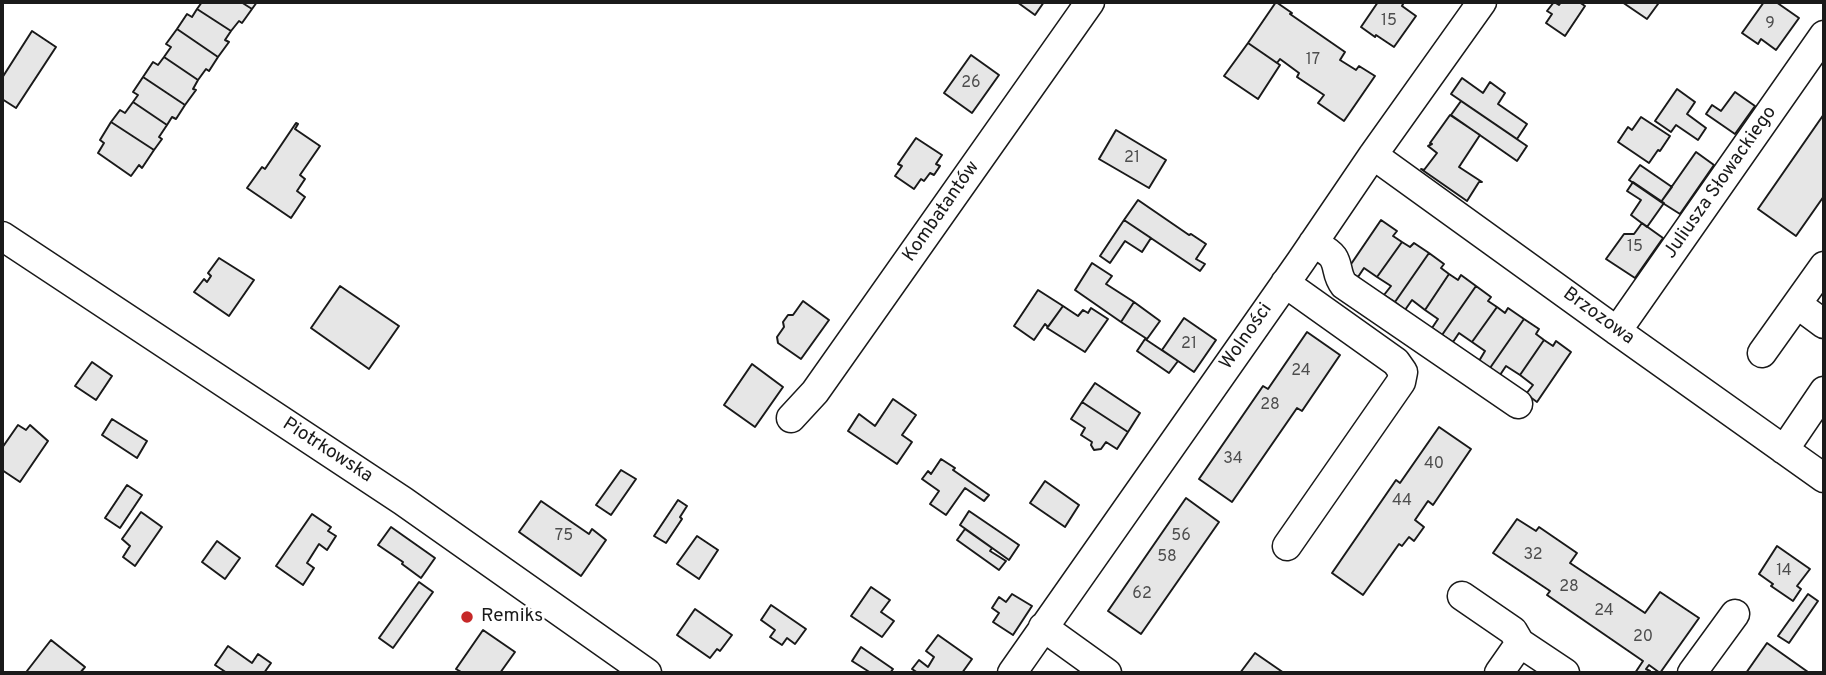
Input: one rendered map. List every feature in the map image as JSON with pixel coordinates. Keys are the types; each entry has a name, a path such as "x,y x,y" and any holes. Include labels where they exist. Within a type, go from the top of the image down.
{"street":[{"name":"Kombatantów","path":"791,418 815,392 1090,2"},
{"name":"Wolności","path":"1012,673 1482,2"},
{"name":"Juliusza Słowackiego","path":"1617,331 1824,35"},
{"name":"Brzozowa","path":"1373,155 1824,478"},
{"name":"Piotrkowska","path":"2,236 471,547 647,673"},
{"path":"1313,243 1335,259 1338,278 1345,285 1518,404"},
{"path":"1762,353 1824,266"},
{"path":"1285,283 1396,362 1403,372 1401,382 1287,546"},
{"path":"1797,304 1824,324"},
{"path":"1784,450 1824,391"},
{"path":"1462,596 1513,631 1520,643 1565,673"},
{"path":"1692,673 1735,614"},
{"path":"1043,627 1107,673"},
{"path":"1499,673 1520,643"}],"building":[{"path":"202,2 241,2 252,9 242,23 239,21 231,31 197,9"},
{"path":"241,2 257,2 252,9"},
{"path":"1017,2 1044,2 1035,15"},
{"path":"1276,2 1345,52 1340,60 1356,70 1359,66 1375,76 1344,121 1318,103 1324,95 1297,77 1299,73 1280,59 1277,63 1248,43"},
{"path":"1378,2 1404,2 1402,6 1416,16 1394,47 1361,27"},
{"path":"1554,2 1559,5 1561,2 1579,2 1585,6 1565,36 1546,23 1552,14 1547,11"},
{"path":"1622,2 1655,2 1658,4 1647,19"},
{"path":"1764,2 1776,2 1799,18 1776,50 1761,39 1758,44 1742,33"},
{"path":"197,9 231,31 225,40 229,42 218,57 177,29 187,14 192,17"},
{"path":"177,29 218,57 209,71 206,69 198,80 164,57 171,47 166,44"},
{"path":"32,31 56,47 16,108 2,99 2,78"},
{"path":"1248,43 1280,65 1258,99 1224,76"},
{"path":"971,55 999,75 972,113 944,93"},
{"path":"164,57 198,80 193,89 196,90 185,105 143,77 153,62 158,65"},
{"path":"143,77 185,105 176,119 172,117 167,125 133,102 138,95 133,92"},
{"path":"1462,78 1483,93 1490,82 1505,93 1498,104 1527,124 1517,139 1451,94"},
{"path":"1677,89 1695,102 1687,114 1706,128 1698,140 1676,125 1671,132 1655,121"},
{"path":"1735,92 1755,106 1735,134 1706,114 1712,105 1721,111"},
{"path":"1461,101 1527,146 1517,161 1451,115"},
{"path":"133,102 167,125 154,150 111,122 120,110 125,113"},
{"path":"1824,114 1824,196 1796,236 1758,209"},
{"path":"1450,115 1480,135 1459,167 1482,182 1479,182 1467,201 1421,169 1424,170 1437,153 1428,146 1432,144 1430,143"},
{"path":"1641,117 1670,136 1649,163 1618,142 1628,127 1632,130"},
{"path":"111,122 154,150 142,168 139,165 131,176 98,153 104,143 100,140"},
{"path":"296,123 298,124 295,129 320,146 300,175 305,179 297,191 305,197 291,218 247,188 262,167 265,169"},
{"path":"1116,130 1166,160 1149,188 1099,159"},
{"path":"916,138 942,155 936,164 940,166 934,175 930,173 924,181 921,179 914,189 895,176 902,166 898,164"},
{"path":"1696,152 1714,165 1680,214 1661,202"},
{"path":"1640,165 1672,187 1661,202 1629,180"},
{"path":"1633,182 1664,203 1647,227 1631,215 1641,200 1627,191"},
{"path":"1138,200 1206,244 1196,259 1205,264 1200,271 1124,220"},
{"path":"1124,220 1151,238 1142,252 1125,241 1110,263 1100,256"},
{"path":"1381,220 1397,231 1393,236 1402,242 1377,277 1364,268 1358,277 1347,270"},
{"path":"1642,223 1663,238 1635,278 1606,259 1624,234 1634,234"},
{"path":"1402,242 1410,247 1414,243 1429,253 1395,302 1384,295 1391,286 1377,277"},
{"path":"1429,253 1444,264 1441,268 1449,274 1425,310 1412,300 1405,310 1395,302"},
{"path":"219,258 254,280 229,316 194,292 204,279 207,282 211,276 208,273"},
{"path":"1092,263 1112,276 1106,284 1134,302 1121,322 1075,290"},
{"path":"1449,274 1458,280 1461,275 1476,286 1442,335 1432,328 1438,319 1425,310"},
{"path":"340,286 399,326 369,369 311,328"},
{"path":"1476,286 1491,297 1488,301 1497,307 1472,342 1459,333 1453,342 1442,335"},
{"path":"1038,290 1063,306 1048,327 1045,324 1034,340 1014,326"},
{"path":"803,301 829,320 801,359 778,343 777,337 788,315 793,315"},
{"path":"1134,302 1160,321 1147,339 1121,322"},
{"path":"1063,306 1078,316 1083,310 1088,313 1091,308 1108,319 1085,352 1047,328"},
{"path":"1497,307 1505,313 1508,308 1524,319 1490,368 1479,361 1485,351 1472,342"},
{"path":"1184,318 1216,340 1194,372 1162,350"},
{"path":"1524,319 1539,329 1536,334 1544,340 1520,375 1506,366 1500,375 1490,368"},
{"path":"1307,332 1340,355 1302,411 1297,408 1232,502 1199,479 1263,386 1268,389"},
{"path":"1145,339 1178,361 1169,373 1137,351"},
{"path":"1544,340 1553,346 1556,341 1571,352 1537,402 1526,394 1533,385 1520,375"},
{"path":"92,362 112,376 96,400 75,386"},
{"path":"752,364 783,387 755,427 724,405"},
{"path":"1095,383 1140,413 1128,432 1082,402"},
{"path":"893,399 916,415 902,435 912,442 897,464 848,431 859,414 875,426"},
{"path":"1082,402 1128,432 1117,449 1106,442 1101,449 1094,450 1092,442 1081,435 1085,428 1071,419"},
{"path":"112,419 147,441 137,458 102,435"},
{"path":"18,425 26,430 30,425 48,441 20,482 2,470 2,448"},
{"path":"1439,427 1471,449 1433,505 1428,501 1415,520 1424,527 1414,541 1409,537 1402,546 1399,544 1363,595 1332,573 1396,480 1400,483"},
{"path":"941,459 989,495 984,501 965,488 946,515 930,504 939,491 922,479 928,471 931,474"},
{"path":"621,470 636,479 611,515 596,505"},
{"path":"1045,481 1079,505 1065,527 1030,503"},
{"path":"127,485 142,495 120,528 105,518"},
{"path":"1186,498 1219,522 1141,634 1108,611"},
{"path":"678,500 687,506 666,543 654,536"},
{"path":"541,501 589,534 592,529 606,540 581,576 519,532"},
{"path":"969,511 1019,545 1009,560 960,525"},
{"path":"141,512 162,527 135,566 123,557 130,546 122,539"},
{"path":"312,514 331,527 328,531 336,536 327,550 319,544 307,563 314,568 303,585 276,566"},
{"path":"1517,519 1536,531 1539,527 1577,553 1570,563 1645,613 1660,592 1699,618 1660,673 1649,665 1646,669 1650,671 1648,673 1635,673 1643,661 1547,595 1550,591 1493,553"},
{"path":"391,527 435,558 421,578 378,545"},
{"path":"965,529 1006,561 999,570 957,540"},
{"path":"697,536 718,550 699,579 677,564"},
{"path":"217,541 240,558 225,579 202,562"},
{"path":"1777,546 1810,569 1797,586 1801,589 1793,601 1759,574"},
{"path":"419,582 433,592 393,648 379,638"},
{"path":"871,587 890,600 881,612 894,621 882,637 851,616"},
{"path":"1012,594 1032,606 1013,635 993,622 999,613 992,608 999,597 1006,602"},
{"path":"1808,594 1818,601 1789,643 1778,636"},
{"path":"771,605 806,629 795,644 787,638 782,645 770,637 775,630 761,620"},
{"path":"695,609 732,635 720,651 717,649 710,658 677,635"},
{"path":"483,630 515,652 500,673 463,673 456,669"},
{"path":"938,635 972,659 962,673 918,673 912,669 919,660 928,667 934,657 926,651"},
{"path":"51,640 85,667 80,673 27,671"},
{"path":"1767,643 1808,672 1808,673 1746,673"},
{"path":"228,646 252,663 258,654 271,663 264,673 227,673 215,665"},
{"path":"861,647 893,669 890,673 871,673 852,661"},
{"path":"1255,653 1284,673 1240,673"}],"place":[{"name":"Remiks","path":"467,617"}]}
